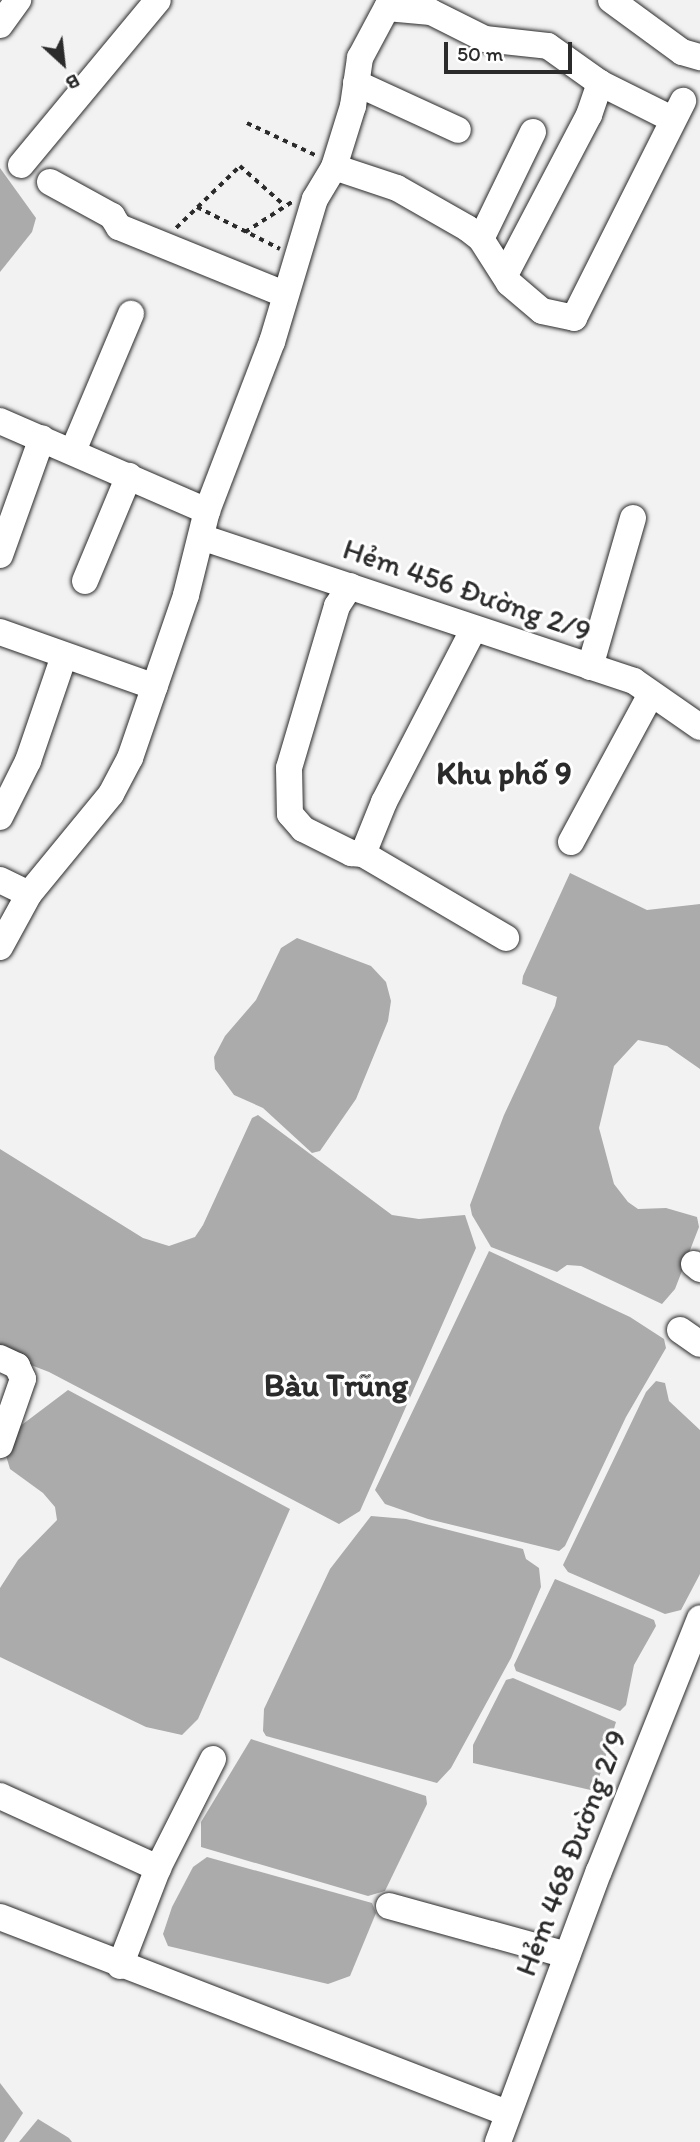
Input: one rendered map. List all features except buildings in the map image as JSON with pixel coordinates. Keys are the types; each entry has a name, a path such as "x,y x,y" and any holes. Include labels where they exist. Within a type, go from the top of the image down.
{"street":[{"path":"0,25 18,0"},
{"path":"21,164 158,0"},
{"path":"611,0 682,52 700,57"},
{"path":"0,947 29,894 111,794 155,687 201,537 206,511 272,342 284,293 315,199 334,167 360,58 389,4 431,12 485,39 548,46 600,83 672,107 575,318 542,311 505,275 481,239 397,188 334,167"},
{"path":"356,83 458,130"},
{"path":"505,275 589,115 600,83"},
{"path":"481,239 533,132"},
{"path":"50,182 112,216 119,227 284,293"},
{"path":"73,451 131,314"},
{"path":"0,421 206,511"},
{"path":"0,555 42,438"},
{"path":"85,581 129,476"},
{"path":"590,667 633,518"},
{"name":"Hẻm 456 Đường 2/9","path":"201,537 350,586 473,631 634,681 700,727"},
{"path":"350,586 337,606 289,768 286,799 290,814 303,829 351,853 363,854 506,938"},
{"path":"363,854 384,802 473,631"},
{"path":"0,632 155,687"},
{"path":"0,817 28,761 64,656"},
{"path":"571,842 651,694"},
{"path":"0,880 29,894"},
{"path":"0,1358 17,1366 23,1379 0,1445"},
{"name":"Hẻm 468 Đường 2/9","path":"498,2142 567,1955 700,1618"},
{"path":"120,1966 158,1868 213,1759"},
{"path":"0,1796 158,1868"},
{"path":"389,1906 567,1955"},
{"path":"0,1917 120,1966 507,2113"}],"path":[{"path":"247,123 334,167"},
{"path":"160,245 240,166 285,206"},
{"path":"245,233 285,206 315,199"},
{"path":"197,206 245,233 298,257"}],"shaded area":[{"path":"0,168 36,218 32,232 0,272"},
{"path":"570,873 647,910 700,904 700,1069 667,1046 638,1040 614,1066 599,1128 614,1184 628,1202 638,1209 666,1208 697,1217 699,1227 675,1289 662,1304 581,1266 567,1265 557,1272 491,1247 472,1215 470,1205 504,1115 555,1006 557,997 522,984 523,976"},
{"path":"297,938 371,966 386,982 391,1001 388,1021 356,1099 320,1151 312,1153 263,1108 234,1095 215,1069 214,1057 225,1036 256,1000 281,948"},
{"path":"258,1115 392,1215 419,1219 465,1215 476,1248 360,1511 339,1524 49,1372 0,1353 0,1149 143,1238 169,1246 195,1237 252,1118"},
{"path":"489,1251 630,1317 664,1339 666,1348 626,1417 565,1546 559,1551 428,1519 385,1504 375,1490"},
{"path":"656,1381 665,1383 669,1401 700,1430 700,1574 681,1610 665,1614 568,1572 563,1565 646,1392"},
{"path":"68,1390 290,1509 198,1719 182,1735 146,1727 0,1657 0,1588 18,1560 57,1520 55,1507 43,1493 10,1469 4,1449 15,1430"},
{"path":"371,1516 406,1519 523,1549 526,1559 539,1568 541,1587 511,1658 451,1768 437,1783 266,1736 263,1731 264,1709 330,1569"},
{"path":"555,1579 654,1620 656,1626 634,1665 626,1705 620,1711 516,1671 514,1665"},
{"path":"513,1678 616,1722 595,1791 473,1763 473,1745 506,1680"},
{"path":"251,1739 426,1796 427,1804 385,1891 368,1896 201,1847 201,1822"},
{"path":"207,1857 372,1903 376,1913 350,1976 328,1984 168,1946 163,1934 172,1907 193,1867"},
{"path":"0,2083 23,2113 4,2142 0,2142"},
{"path":"38,2119 69,2138 72,2142 19,2142"}],"district":[{"name":"Khu phố 9","path":"504,773"},
{"name":"Bàu Trũng","path":"336,1385"}]}
